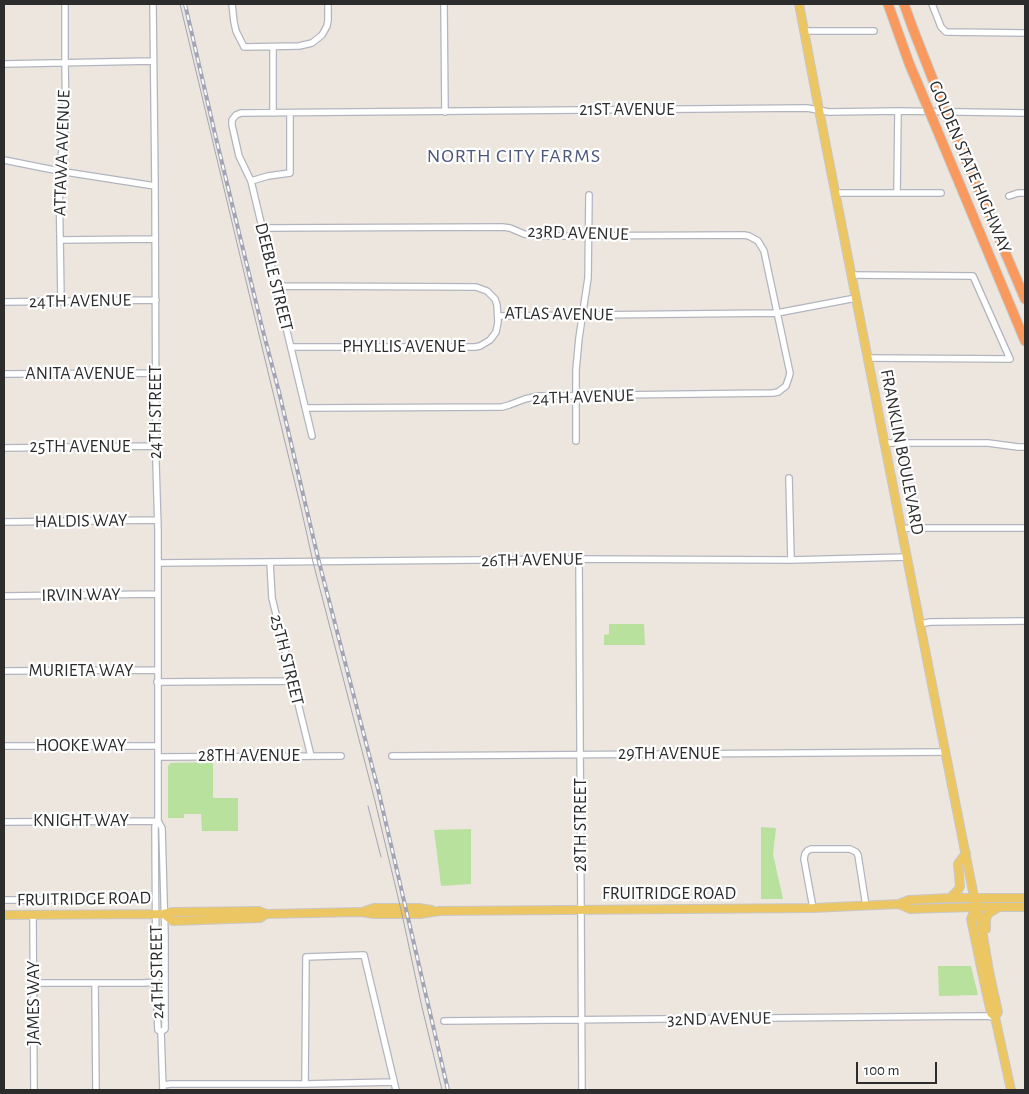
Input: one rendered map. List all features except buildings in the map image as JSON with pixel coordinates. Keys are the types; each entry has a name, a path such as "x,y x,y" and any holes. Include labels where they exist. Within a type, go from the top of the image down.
{"highway":[{"name":"GOLDEN STATE HIGHWAY","path":"888,4 909,63 1025,341"},
{"name":"GOLDEN STATE HIGHWAY","path":"904,4 944,108 1025,299"}],"main road":[{"name":"FRANKLIN BOULEVARD","path":"799,4 920,624 980,918 998,1012 995,1017"},
{"path":"950,898 960,886 958,864 966,852"},
{"name":"FRUITRIDGE ROAD","path":"4,915 164,914 172,921 260,918 266,914 300,912 420,914 439,911 813,908 899,904 909,900 950,898 999,907 1025,907"},
{"name":"FRUITRIDGE ROAD","path":"899,904 910,909 1025,898"},
{"name":"FRANKLIN BOULEVARD","path":"976,902 972,919 982,972 992,1013 995,1017 1011,1090"},
{"path":"985,948 987,941 987,916 999,907"}],"street":[{"name":"ATTAWA AVENUE","path":"61,302 59,171 66,123 65,4"},
{"name":"24TH STREET","path":"153,4 158,520 158,821 162,828 164,914 165,1029 162,1032 163,1088"},
{"path":"232,4 236,31 244,47 306,45 317,40 327,26 328,4"},
{"path":"444,4 445,112"},
{"path":"932,4 943,30 950,32 1025,33"},
{"path":"804,31 874,31"},
{"path":"273,46 273,113"},
{"path":"4,64 154,61"},
{"name":"21ST AVENUE","path":"232,120 239,113 807,108 829,112 1025,113"},
{"path":"897,193 898,112"},
{"path":"251,182 268,176 290,173 290,113"},
{"name":"DEEBLE STREET","path":"232,120 239,156 251,182 312,436"},
{"path":"4,160 59,171 155,186"},
{"path":"835,193 941,193"},
{"path":"1009,196 1018,193 1025,194"},
{"path":"576,441 577,354 588,278 589,195"},
{"name":"23RD AVENUE","path":"262,228 502,227 532,236 744,234 758,240 764,251 778,313"},
{"path":"60,240 156,239"},
{"path":"851,274 973,276 1010,359 868,358"},
{"name":"ATLAS AVENUE","path":"276,286 476,287 492,295 497,305 498,316 778,313 856,298"},
{"name":"24TH AVENUE","path":"4,302 156,300"},
{"name":"24TH AVENUE","path":"306,408 502,406 532,397 778,392 788,382 790,372 778,313"},
{"name":"PHYLLIS AVENUE","path":"291,347 475,347 485,344 493,336 497,328 498,316"},
{"name":"ANITA AVENUE","path":"4,374 156,373"},
{"path":"885,443 988,443 1025,447"},
{"name":"25TH AVENUE","path":"4,448 156,446"},
{"path":"789,478 791,560"},
{"name":"HALDIS WAY","path":"4,522 158,520"},
{"path":"902,529 1025,528"},
{"name":"26TH AVENUE","path":"158,563 579,559 791,560 907,557"},
{"name":"28TH STREET","path":"579,559 582,1090"},
{"name":"25TH STREET","path":"270,562 272,593 311,756"},
{"name":"IRVIN WAY","path":"4,596 158,594"},
{"path":"920,624 930,622 1025,621"},
{"name":"MURIETA WAY","path":"4,671 158,670"},
{"path":"157,682 293,681"},
{"name":"HOOKE WAY","path":"4,746 158,746"},
{"name":"29TH AVENUE","path":"392,756 946,752"},
{"name":"28TH AVENUE","path":"158,757 341,756"},
{"name":"24TH STREET","path":"158,821 155,826 156,982 158,1030 162,1032"},
{"name":"KNIGHT WAY","path":"4,822 158,821"},
{"path":"813,908 804,859 807,851 811,849 850,848 856,852 866,906"},
{"path":"4,900 93,900"},
{"name":"JAMES WAY","path":"33,915 34,1090"},
{"path":"305,1084 306,957 364,955 396,1090"},
{"path":"34,983 156,982"},
{"path":"94,984 96,1090"},
{"name":"32ND AVENUE","path":"444,1021 995,1017"},
{"path":"163,1088 181,1084 394,1082"}],"green space":[{"path":"609,624 644,624 645,645 604,645 604,635 609,634"},
{"path":"213,762 213,798 238,798 238,831 202,831 201,814 184,814 184,818 168,818 168,766 171,763"},
{"path":"761,827 776,828 773,854 783,899 761,899"},
{"path":"471,829 471,884 441,886 434,830"},
{"path":"938,966 971,966 978,995 939,996"}],"tram line":[{"path":"180,4 313,562 375,801 442,1090"},
{"path":"368,806 381,857"}],"railway":[{"path":"185,4 319,562 378,789 448,1090"}],"district":[{"name":"NORTH CITY FARMS","path":"514,156"}]}
